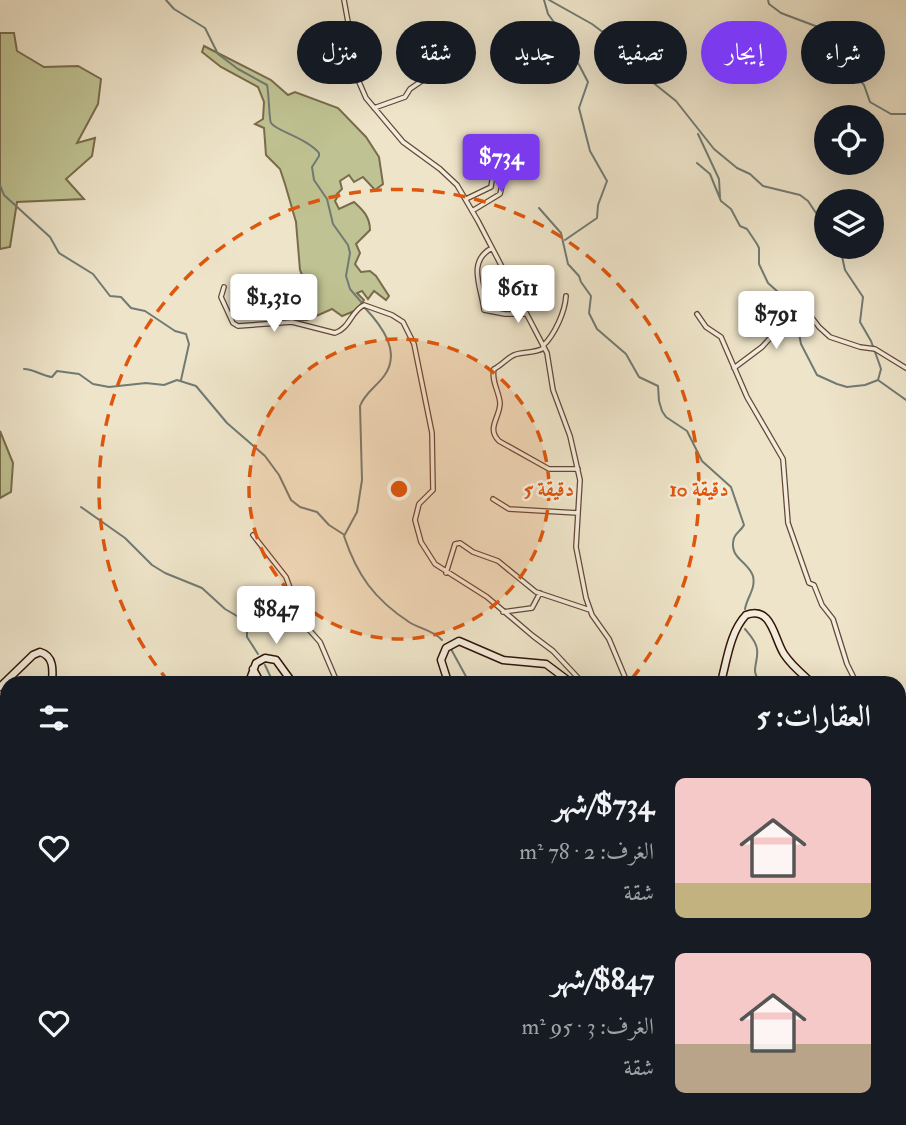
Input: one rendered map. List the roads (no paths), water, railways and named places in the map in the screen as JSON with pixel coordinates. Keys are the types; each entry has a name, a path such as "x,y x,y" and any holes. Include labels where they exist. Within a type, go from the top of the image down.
{"street":[{"path":"344,0 360,87 403,142 453,180 466,199 543,347 553,390 570,436 578,469 580,486 577,553 590,610 609,639 624,676"},
{"path":"374,108 402,99 417,84"},
{"path":"466,199 491,187 495,161"},
{"path":"472,211 500,194 504,177"},
{"path":"492,248 484,253 476,270 484,310 526,314"},
{"path":"224,287 221,297 233,323 238,327 292,322 335,333 345,327 363,306 392,315 403,322 414,344 430,417 434,455 431,479 433,490 419,503 416,523 426,551 446,573 487,597 553,651 576,676"},
{"path":"566,296 564,310 543,347 532,353 513,355 494,369 493,379 500,403 493,423 493,434 499,441 549,469 578,469"},
{"path":"734,368 762,347 803,306 830,337 860,348 873,349 906,368"},
{"path":"696,314 708,329 721,337 747,397 783,459 788,523 810,583 814,585 822,605 833,619 853,676"},
{"path":"493,499 509,509 579,513"},
{"path":"253,535 286,576 303,623 320,642 334,676"},
{"path":"446,573 458,542 473,552 498,561 527,586 540,593 590,610"},
{"path":"503,612 532,608 540,593"},
{"path":"722,676 737,629 746,615 755,612 768,619 783,653 805,676"},
{"path":"446,676 441,660 446,648 459,641 503,660 546,664 562,676"},
{"path":"11,676 33,655 40,652 50,659 51,676"},
{"path":"251,676 253,668 265,658 276,660 288,676"},
{"path":"253,668 257,676"}],"waterway":[{"path":"166,0 174,9 205,28 218,54 267,85 271,123 307,143 319,153 312,167 314,180 327,199 333,224 348,245 350,253 346,276 350,289 362,303"},
{"path":"544,0 548,14 564,36 588,82 579,108 590,151 607,181 598,205 597,218 565,240"},
{"path":"549,0 592,24 624,48 651,81 676,101 714,149 737,168 750,174 763,186 800,195 814,210"},
{"path":"768,0 769,4 781,13 818,27 840,47 847,65 864,85 870,102 891,114 906,114"},
{"path":"698,134 719,179 720,197"},
{"path":"697,163 710,174 721,201 731,209 740,226 747,229 757,244 759,264 768,283 778,292 784,304 795,311 801,344 817,375 847,387 878,380 906,400"},
{"path":"0,185 4,195 50,237 59,253 93,274 110,296 121,297 131,308 145,311 175,331 186,334 189,344 181,380"},
{"path":"539,208 561,233 568,264 591,296 589,313 597,329 626,354 639,377 658,386 659,401 666,417 687,431 702,461 731,487 744,525 734,538 734,550 751,571 754,581 745,609"},
{"path":"843,259 845,270 863,297 860,322 871,341 881,369 878,380"},
{"path":"365,308 383,331 391,358 384,376 360,406 362,480 357,512 344,536 355,563 376,595 409,622 442,640"},
{"path":"24,369 52,377 57,371 79,374 93,384 109,387 146,383 164,385 177,380 196,386 227,423 265,456 279,475 291,500 300,507 317,512 329,525 343,534"},
{"path":"81,507 125,538 152,565 202,588 237,616 247,628 247,637 258,654"},
{"path":"745,629 756,646 756,676"},
{"path":"451,649 466,676"},
{"path":"265,665 270,676"}]}
